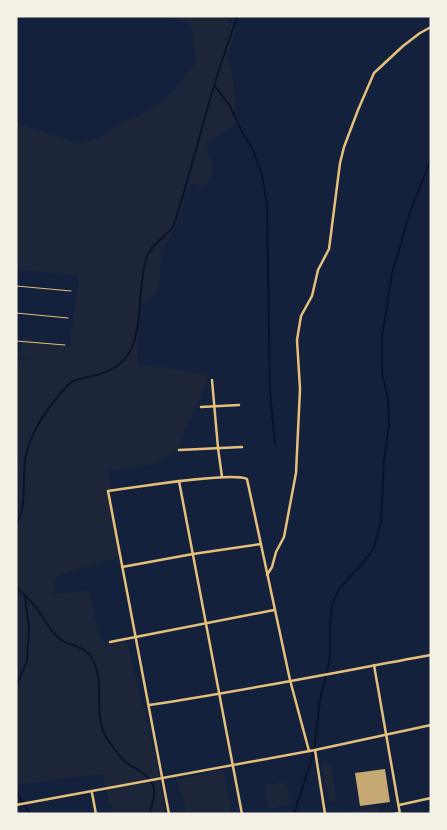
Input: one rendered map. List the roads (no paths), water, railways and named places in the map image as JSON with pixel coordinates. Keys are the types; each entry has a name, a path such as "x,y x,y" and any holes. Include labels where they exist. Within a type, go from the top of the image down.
{"street":[{"path":"267,575 284,537 296,473 300,389 298,332 301,316 312,296 318,270 329,249 340,163 344,148 374,73 403,46 420,33 431,28"},
{"path":"212,380 222,477"},
{"path":"201,407 239,405"},
{"path":"178,450 242,447"},
{"path":"169,814 108,490 222,477 241,476 247,478 274,610 309,751"},
{"path":"179,481 242,814"},
{"path":"122,567 261,544"},
{"path":"110,642 274,610"},
{"path":"149,705 220,695 290,680 431,655"},
{"path":"374,665 400,813 394,814"},
{"path":"16,805 92,793 233,764 386,736 431,725"},
{"path":"315,750 325,814"},
{"path":"92,793 96,814"},
{"path":"398,805 431,798"}],"lane":[{"path":"16,286 71,291"},
{"path":"16,313 68,318"},
{"path":"16,341 65,345"}],"waterway":[{"path":"16,525 23,504 24,467 27,450 42,419 70,383 113,368 123,361 132,346 136,335 142,280 147,256 152,247 174,225 212,94 238,16"},
{"path":"214,85 230,106 252,148 262,175 267,204 270,392 275,445"},
{"path":"294,814 314,752 320,700 330,658 332,605 339,589 374,548 381,522 384,460 389,424 388,398 382,373 382,337 392,273 410,212 431,159"},
{"path":"16,587 33,603 56,636 90,655 98,675 101,724 104,733 121,758 146,776 153,785 154,795 149,814"},
{"path":"16,686 27,661 29,628 25,597"},
{"path":"16,791 30,814"}]}
